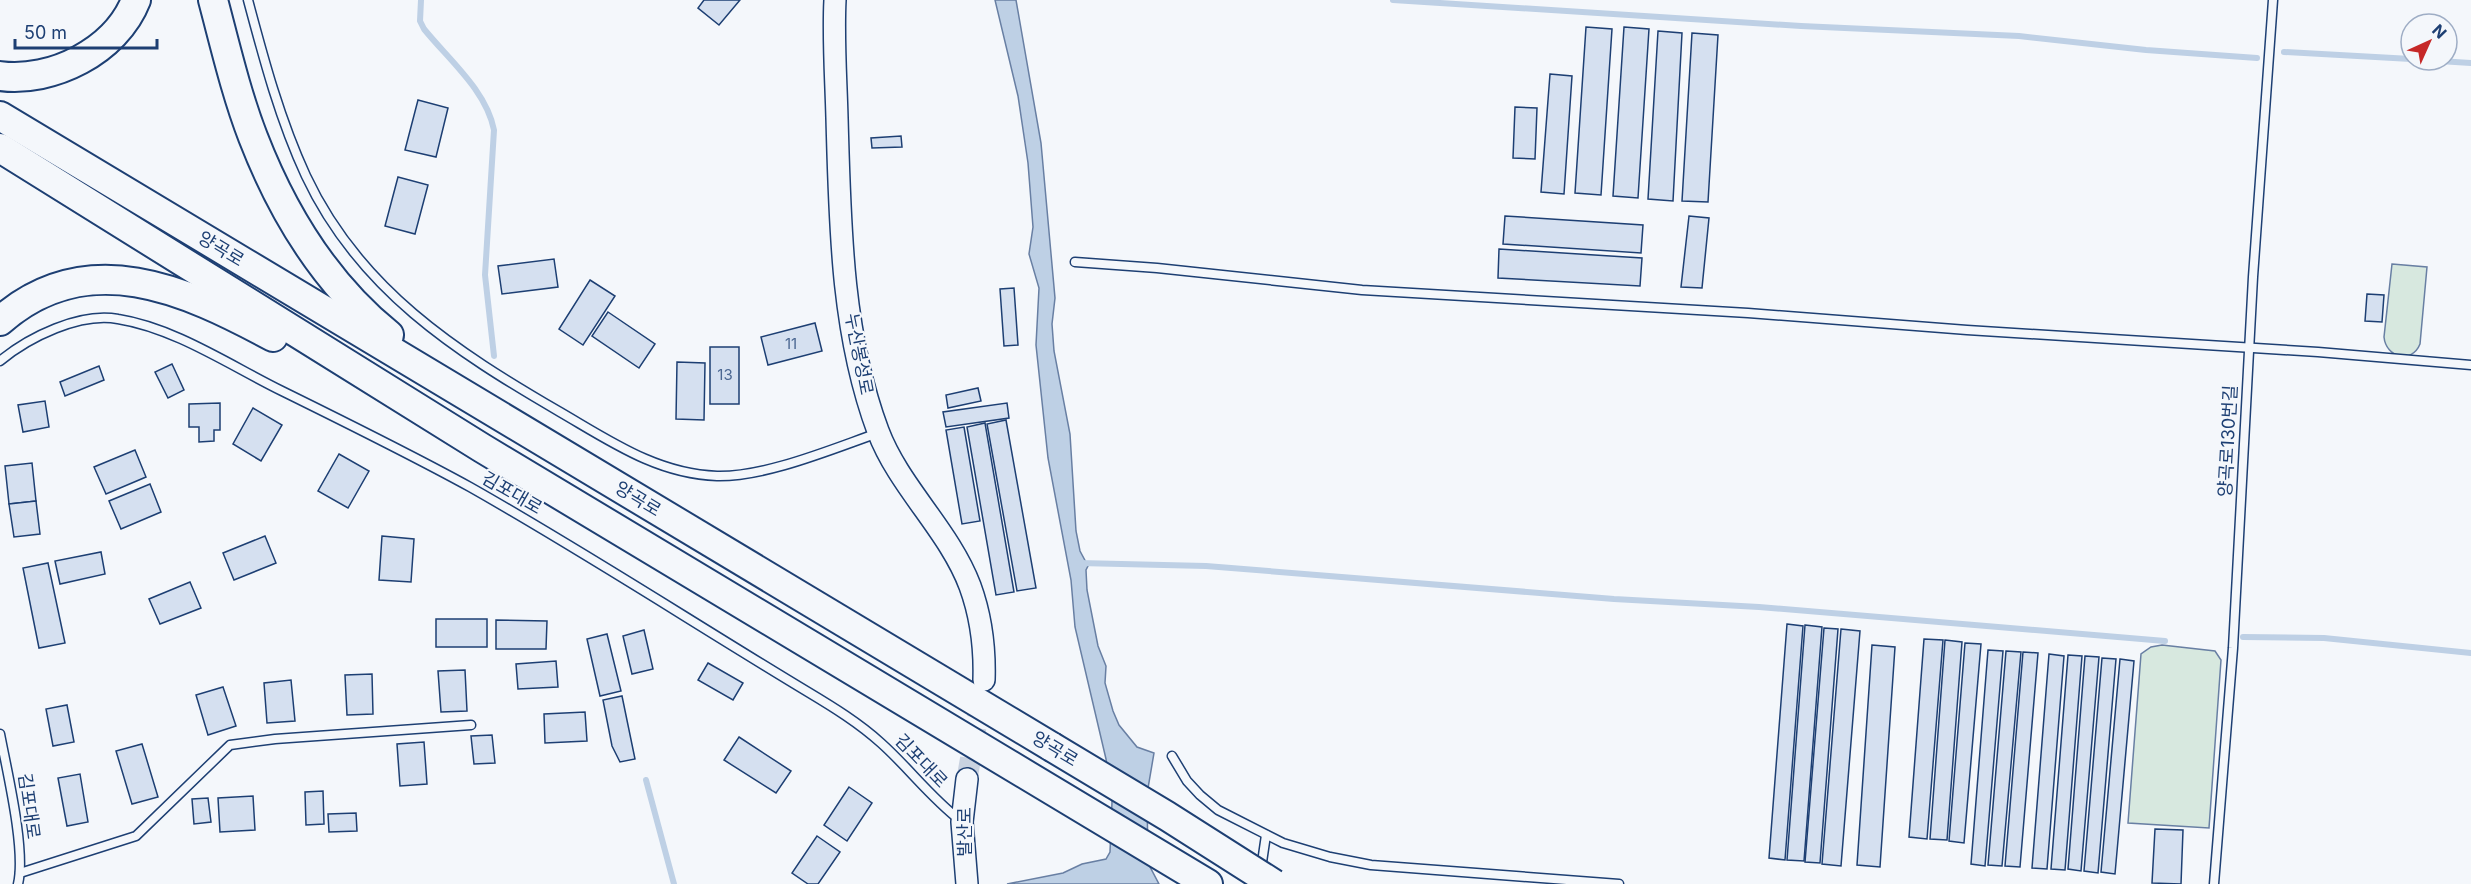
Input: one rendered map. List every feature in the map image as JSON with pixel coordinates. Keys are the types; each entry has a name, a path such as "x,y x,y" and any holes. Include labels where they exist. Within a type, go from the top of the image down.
{"highway":[{"path":"0,76 18,79 42,75 66,67 94,52 116,30 133,8 136,0"},
{"path":"213,0 252,135 285,207 312,251 368,318 399,343 551,447"},
{"name":"양곡로","path":"0,116 1167,816 1274,884"},
{"name":"양곡로","path":"0,148 482,448 1208,884"},
{"path":"0,321 27,302 49,291 80,283 122,280 166,288 261,330 482,448"}],"street":[{"name":"누산봉성로","path":"835,0 844,267 856,353 866,396 879,433 896,466 952,552 970,585 978,609 982,634 984,680"},
{"name":"발산로","path":"967,779 962,822 968,884"}],"lane":[{"path":"248,0 284,121 307,177 323,208 363,266 383,287 430,328 540,400 627,451 659,466 680,472 720,476 739,474 820,453 879,433"},
{"name":"양곡로130번길","path":"2214,884 2232,659 2249,348 2273,0"},
{"path":"1075,262 1157,268 1294,285 1737,312 2471,365"},
{"name":"김포대로","path":"0,361 15,349 56,328 100,319 116,318 130,321 182,340 471,488 808,692 882,743 937,802 962,822"},
{"path":"21,873 136,836 230,745 275,739 471,725"},
{"name":"김포대로","path":"0,734 21,873 18,884"},
{"path":"1172,756 1187,781 1218,810 1282,843 1330,857 1371,866 1619,884"},
{"path":"1259,884 1266,835"}],"shaded area":[{"path":"2392,264 2427,267 2420,344 2416,350 2406,356 2394,354 2389,350 2384,337"},
{"path":"2162,645 2215,651 2221,660 2209,828 2128,823 2141,654 2151,647"}],"water":[{"path":"995,0 1016,0 1041,143 1055,298 1052,324 1054,351 1070,434 1076,531 1080,551 1088,566 1086,570 1087,590 1098,646 1106,666 1105,683 1113,711 1119,725 1137,747 1154,753 1147,794 1148,863 1159,884 1007,884 1063,873 1082,864 1106,859 1110,852 1112,802 1106,759 1075,627 1071,580 1048,458 1036,345 1039,288 1029,254 1033,227 1028,163 1018,96"}],"building":[{"path":"704,0 740,0 719,25 698,8"},
{"path":"1586,27 1612,29 1601,195 1575,193"},
{"path":"1624,27 1649,29 1638,198 1613,196"},
{"path":"1658,31 1682,33 1673,201 1648,199"},
{"path":"1692,33 1718,35 1708,202 1682,201"},
{"path":"1550,74 1572,76 1564,194 1541,192"},
{"path":"418,100 448,108 436,157 405,150"},
{"path":"1515,107 1537,108 1535,159 1513,158"},
{"path":"901,136 902,147 872,148 871,138"},
{"path":"398,177 428,185 415,234 385,226"},
{"path":"1505,216 1643,225 1641,253 1503,244"},
{"path":"1689,216 1709,218 1702,288 1681,287"},
{"path":"1499,249 1642,258 1640,286 1498,278"},
{"path":"554,259 558,287 502,294 498,266"},
{"path":"590,280 615,296 583,345 559,329"},
{"path":"1014,288 1018,345 1004,346 1000,289"},
{"path":"2367,294 2384,295 2382,322 2365,321"},
{"path":"608,312 655,344 639,368 592,336"},
{"path":"815,323 822,351 768,365 761,337"},
{"path":"710,347 739,347 739,404 710,404"},
{"path":"677,362 705,363 704,420 676,419"},
{"path":"172,364 184,390 168,398 155,372"},
{"path":"99,366 104,380 65,396 60,382"},
{"path":"978,388 981,401 948,408 946,395"},
{"path":"45,401 49,427 23,432 18,405"},
{"path":"220,403 220,430 214,430 214,441 199,442 199,427 189,427 189,404"},
{"path":"1007,403 1009,418 946,427 943,412"},
{"path":"253,408 282,425 261,461 233,444"},
{"path":"1006,420 1036,588 1017,591 987,424"},
{"path":"985,423 1014,592 996,595 967,427"},
{"path":"964,427 980,521 962,524 946,430"},
{"path":"135,450 146,477 106,494 94,467"},
{"path":"339,454 369,471 348,508 318,491"},
{"path":"32,463 36,501 9,504 5,466"},
{"path":"150,484 161,512 121,529 109,501"},
{"path":"36,501 40,534 14,537 9,504"},
{"path":"265,536 276,563 234,580 223,553"},
{"path":"382,536 414,539 411,582 379,580"},
{"path":"101,552 105,574 60,584 55,561"},
{"path":"48,563 65,643 39,648 23,568"},
{"path":"190,582 201,608 160,624 149,599"},
{"path":"436,619 487,619 487,647 436,647"},
{"path":"496,620 547,621 546,649 496,649"},
{"path":"1787,624 1803,626 1785,860 1769,858"},
{"path":"1805,625 1822,627 1804,861 1787,860"},
{"path":"1824,628 1838,629 1820,863 1805,862"},
{"path":"1841,629 1860,631 1841,866 1822,864"},
{"path":"644,630 653,669 632,674 623,636"},
{"path":"607,634 621,691 600,696 587,639"},
{"path":"1924,639 1943,640 1927,839 1909,837"},
{"path":"1945,640 1962,642 1947,840 1930,839"},
{"path":"1965,643 1981,644 1964,843 1949,841"},
{"path":"1872,645 1895,647 1880,867 1857,865"},
{"path":"1988,650 2003,651 1985,866 1971,864"},
{"path":"2006,651 2021,652 2002,866 1988,865"},
{"path":"2023,652 2038,653 2020,867 2005,866"},
{"path":"2049,654 2064,656 2047,869 2032,868"},
{"path":"2068,655 2082,656 2065,870 2051,869"},
{"path":"2085,656 2099,657 2081,871 2068,869"},
{"path":"2102,658 2116,659 2098,873 2084,871"},
{"path":"2120,659 2134,661 2115,874 2101,872"},
{"path":"556,661 558,687 518,689 516,664"},
{"path":"708,663 743,683 733,700 698,680"},
{"path":"465,670 467,711 441,712 438,671"},
{"path":"372,674 373,714 347,715 345,675"},
{"path":"291,680 295,721 267,723 264,683"},
{"path":"223,687 236,726 208,735 196,695"},
{"path":"622,696 635,759 620,762 612,746 603,700"},
{"path":"67,705 74,742 53,746 46,709"},
{"path":"585,712 587,741 545,743 544,714"},
{"path":"492,735 495,763 474,764 471,736"},
{"path":"739,737 791,771 776,793 724,760"},
{"path":"424,742 427,784 400,786 397,744"},
{"path":"142,744 158,797 132,804 116,751"},
{"path":"80,774 88,822 67,826 58,778"},
{"path":"849,787 872,803 847,841 824,825"},
{"path":"323,791 324,824 306,825 305,792"},
{"path":"253,796 255,830 220,832 218,798"},
{"path":"208,798 211,822 194,824 192,799"},
{"path":"356,813 357,831 329,832 328,814"},
{"path":"2155,829 2183,830 2181,884 2152,883"},
{"path":"817,836 840,852 818,884 808,884 792,873"}],"waterway":[{"path":"421,0 420,21 424,29 475,89 490,115 494,130 485,275 494,356"},
{"path":"1393,0 1801,26 2019,36 2146,50 2257,58"},
{"path":"2284,52 2399,58"},
{"path":"2459,62 2471,63"},
{"path":"1079,563 1206,566 1614,599 1759,607 2165,641"},
{"path":"2243,637 2324,638 2471,653"},
{"path":"646,780 674,884"}],"tunnel":[{"path":"967,779 982,692"}]}
